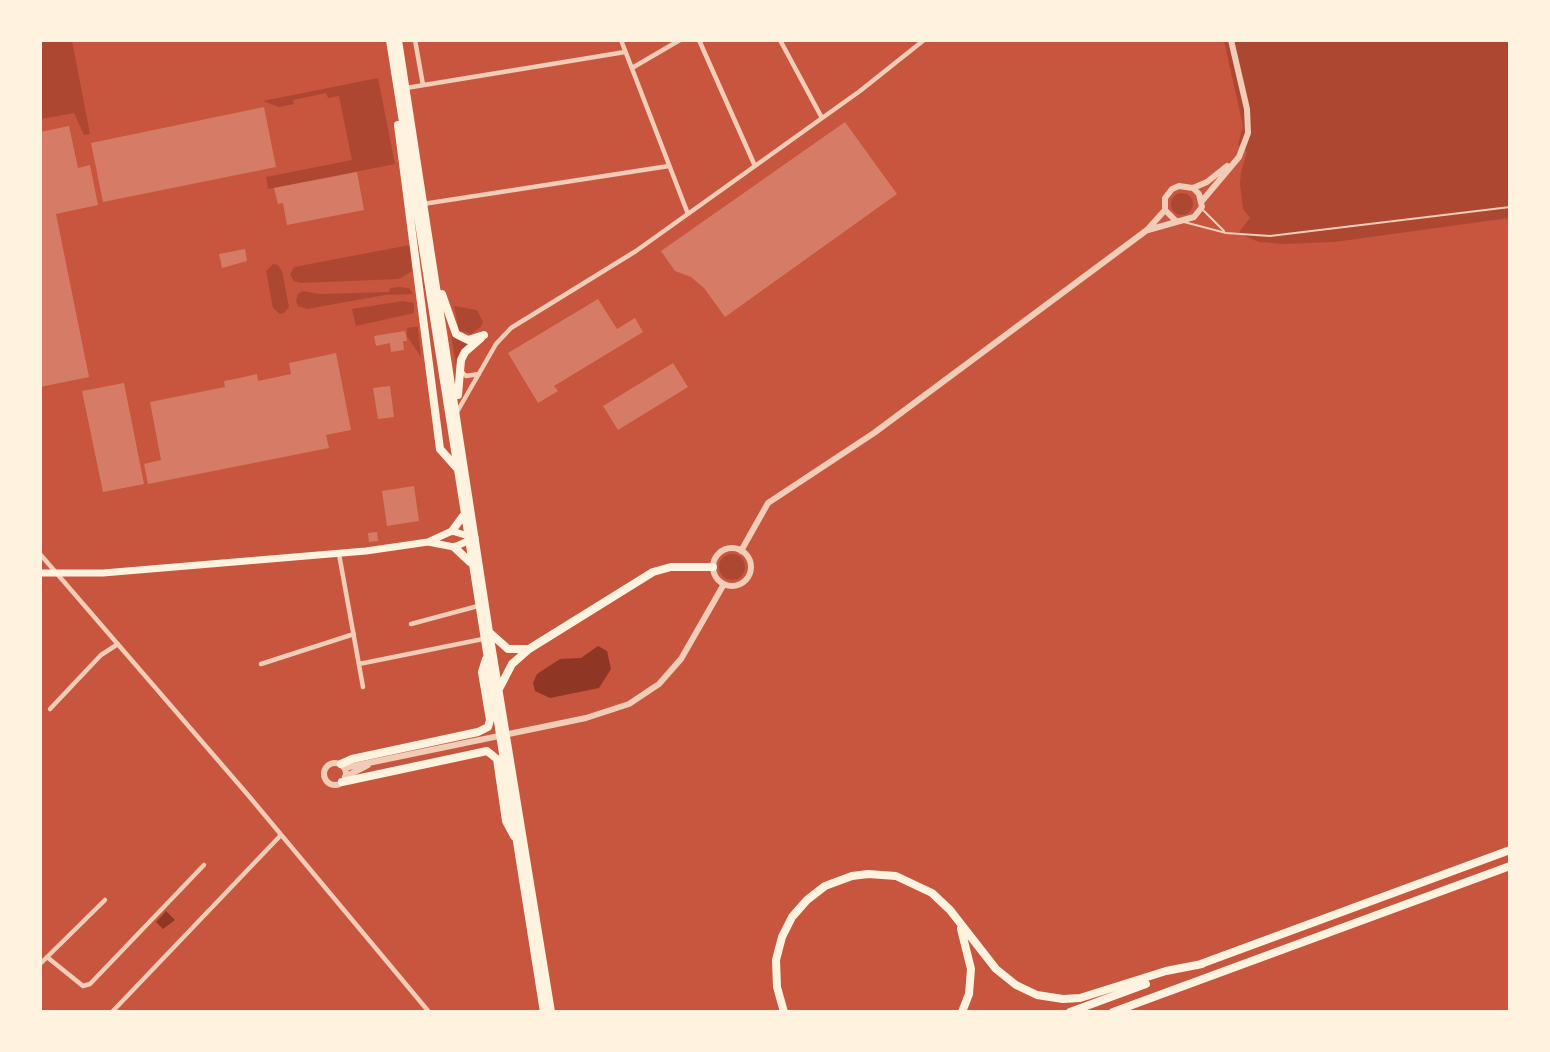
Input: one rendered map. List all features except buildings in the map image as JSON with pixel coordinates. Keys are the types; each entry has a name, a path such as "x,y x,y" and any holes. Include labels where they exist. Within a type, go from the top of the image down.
{"highway":[{"path":"390,40 434,268 457,412 471,540 551,1011"},
{"path":"398,40 401,88 456,468 467,514 466,534 471,540 471,563 478,606 486,635 486,658 544,1011"},
{"path":"401,88 396,108 440,449 456,468"},
{"path":"434,268 456,334 468,340 484,335 465,352 459,368 457,412"},
{"path":"452,531 467,514"},
{"path":"454,547 471,563"},
{"path":"498,691 512,664 529,649 659,569 713,567"},
{"path":"486,635 508,649 529,649"},
{"path":"343,766 352,759 478,732 488,727 490,720 482,672 486,658"},
{"path":"344,780 476,753 491,753 498,764 506,821 515,838"},
{"path":"1070,1011 1509,850"},
{"path":"1113,1011 1509,866"},
{"path":"784,1011 776,974 782,937 798,908 825,886 860,875 896,876 932,892 1006,978 1027,991 1047,997 1080,998 1166,971 1202,964"},
{"path":"957,920 969,953 971,969 969,994 962,1011"},
{"path":"1130,1011 1173,995 1207,977"}],"main road":[{"path":"40,573 125,571 339,554 428,542 452,531 466,534"},
{"path":"428,542 454,547 471,540"}],"street":[{"path":"415,40 423,85"},
{"path":"621,40 688,214"},
{"path":"632,68 680,40"},
{"path":"699,40 755,166"},
{"path":"780,40 822,118"},
{"path":"457,412 496,344 511,328 636,251 822,118 924,40"},
{"path":"1202,201 1239,157 1247,137 1248,120 1231,40"},
{"path":"401,88 626,52"},
{"path":"1193,188 1216,176 1239,157"},
{"path":"423,204 669,166"},
{"path":"741,551 768,503 874,434 1147,230 1165,210 1165,198 1172,189 1185,186 1193,188 1202,201 1202,209 1194,217 1184,222 1176,221 1147,230"},
{"path":"1165,210 1176,221"},
{"path":"459,368 466,376 478,374"},
{"path":"731,549 741,551 749,561 748,576 735,586 724,584 716,578 713,567 715,558 731,549"},
{"path":"40,554 429,1011"},
{"path":"339,554 363,687"},
{"path":"368,765 343,766 329,763 323,772 325,780 331,784 344,780 368,765 616,710 659,684 681,659 724,584"},
{"path":"411,624 478,606"},
{"path":"261,664 354,634"},
{"path":"359,664 486,635"},
{"path":"50,709 101,655 118,644"},
{"path":"343,766 344,780"},
{"path":"112,1011 281,835"},
{"path":"47,957 83,986 90,984 204,865"},
{"path":"40,964 105,900"}],"lane":[{"path":"1184,222 1226,233 1284,235 1509,207"},
{"path":"1202,209 1226,233"}],"shaded area":[{"path":"41,40 72,41 90,134 84,135 74,113 41,119"},
{"path":"1224,41 1509,41 1509,218 1334,242 1284,244 1259,242 1245,236 1239,232 1250,218 1243,209 1240,184 1247,152 1238,145 1243,126"},
{"path":"378,78 395,164 268,189 266,177 352,160 339,96 328,98 326,93 293,100 294,104 279,107 263,101"},
{"path":"1182,193 1190,196 1193,204 1190,212 1182,215 1174,212 1171,204 1174,196"},
{"path":"410,245 412,271 399,279 300,283 294,281 290,275 294,267"},
{"path":"273,264 278,265 282,271 289,307 280,314 273,308 266,271"},
{"path":"390,288 409,288 413,294 385,295 307,309 298,306 296,301 298,294 303,291 320,294 389,292"},
{"path":"403,301 414,303 414,313 356,326 352,309"},
{"path":"454,306 477,310 483,322 481,327 471,334 459,330"},
{"path":"418,327 421,357 407,336 407,328"},
{"path":"450,327 470,343 460,351 456,366"},
{"path":"732,554 741,558 745,567 741,576 732,580 723,576 719,567 723,558"},
{"path":"598,646 607,651 611,669 599,688 550,698 535,691 533,683 537,674 560,659 581,658"},
{"path":"166,911 175,920 163,929 156,922"}]}
